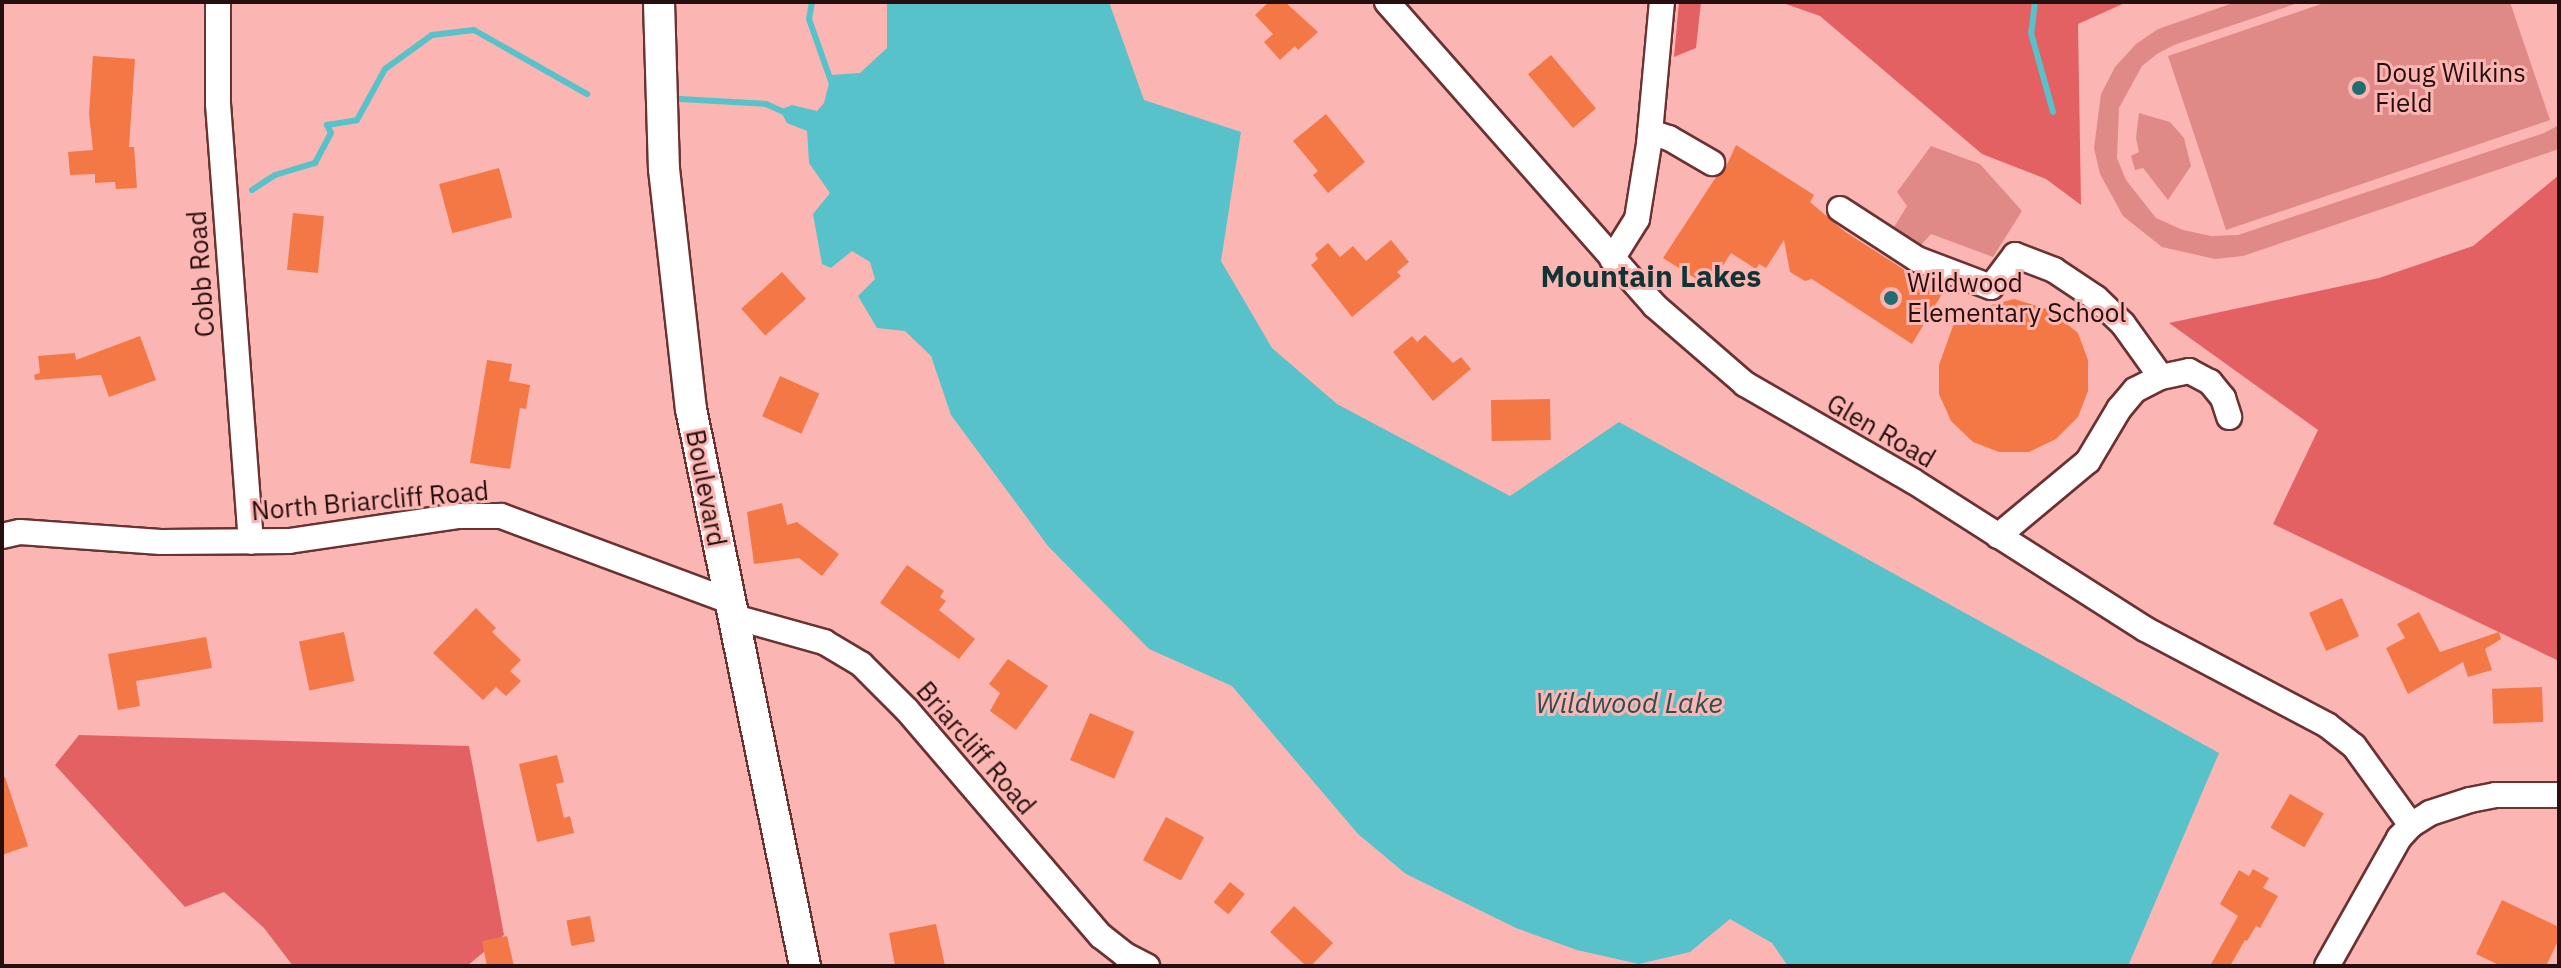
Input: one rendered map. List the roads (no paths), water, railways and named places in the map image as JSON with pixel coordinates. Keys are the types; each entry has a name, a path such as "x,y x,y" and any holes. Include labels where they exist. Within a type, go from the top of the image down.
{"main road":[{"name":"Boulevard","path":"659,2 664,169 674,282 691,409 805,966"}],"street":[{"name":"Cobb Road","path":"218,2 218,104 251,542"},
{"name":"Glen Road","path":"1387,2 1655,306 1745,384 1913,481 2145,629 2327,725 2354,746 2411,825"},
{"path":"1612,259 1637,219 1650,132 1662,2"},
{"path":"1650,132 1669,138 1712,163"},
{"path":"1840,209 1917,259 1991,287 2015,255 2054,270 2096,298 2123,324 2161,377"},
{"path":"1998,536 2088,461 2119,409 2135,390 2161,377 2189,371 2210,382 2223,398 2229,417"},
{"name":"North Briarcliff Road","path":"2,536 20,532 161,542 289,541 459,516 501,516 730,608"},
{"name":"Briarcliff Road","path":"730,608 824,642 861,664 907,710 1101,936 1147,966"},
{"path":"2327,966 2399,838 2411,825 2430,813 2470,800 2495,795 2559,795"}],"water":[{"name":"Wildwood Lake","path":"887,2 1109,2 1144,100 1241,132 1221,261 1272,348 1337,404 1510,496 1619,422 2219,753 2128,966 1788,966 1772,943 1730,919 1690,952 1639,964 1577,950 1516,928 1406,874 1358,834 1232,686 1149,649 1048,546 951,415 931,356 905,331 877,328 858,296 875,279 870,262 852,251 831,268 822,264 813,214 830,193 809,163 807,131 787,123 780,110 792,105 817,111 824,103 831,75 860,73 887,48"}],"waterway":[{"path":"812,2 809,19 831,81"},
{"path":"2035,2 2031,33 2053,112"},
{"path":"252,190 275,175 315,163 331,133 327,125 357,120 385,69 432,35 474,30 587,94"},
{"path":"680,99 766,104 786,113"}],"place":[{"name":"Doug Wilkins Field","path":"2359,88"},
{"name":"Wildwood Elementary School","path":"1891,298"}],"district":[{"name":"Mountain Lakes","path":"1651,276"}]}
